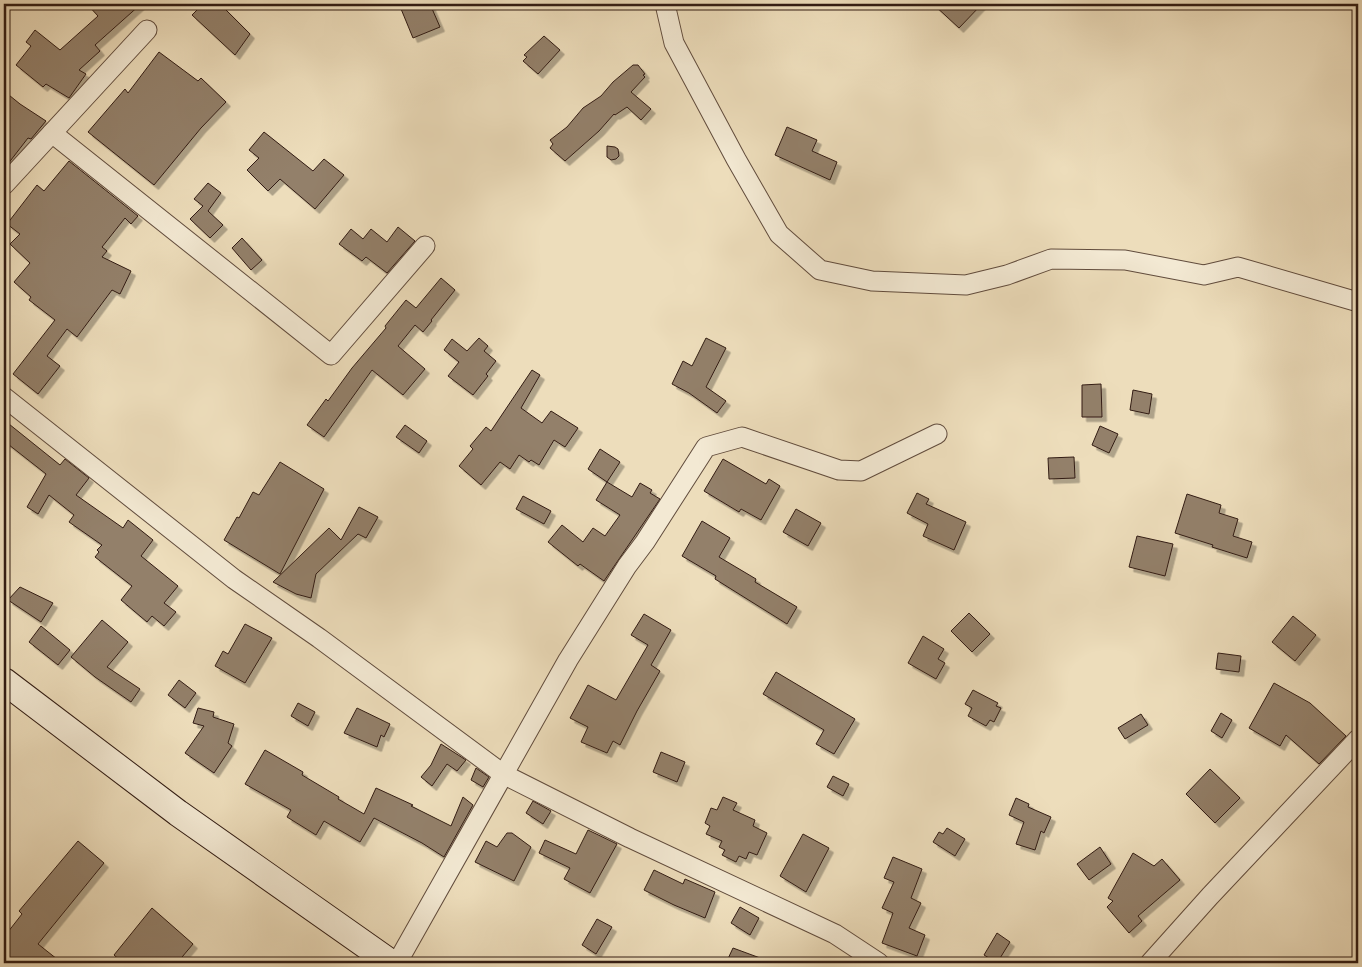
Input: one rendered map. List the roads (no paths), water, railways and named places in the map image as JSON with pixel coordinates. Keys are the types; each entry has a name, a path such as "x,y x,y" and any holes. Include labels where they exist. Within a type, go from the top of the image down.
{"main road":[{"path":"4,681 178,813 391,963"}],"street":[{"path":"665,4 674,43 736,159 779,234 820,270 872,281 966,285 1007,275 1051,259 1125,260 1204,275 1238,268 1358,302"},
{"path":"4,185 147,30"},
{"path":"52,133 331,354 425,246"},
{"path":"4,397 234,580 319,638 503,774 630,838 835,934 879,963"},
{"path":"397,963 568,660 627,566 645,542 706,447 742,437 838,470 861,471 937,434"},
{"path":"1150,963 1210,896 1358,739"}]}
